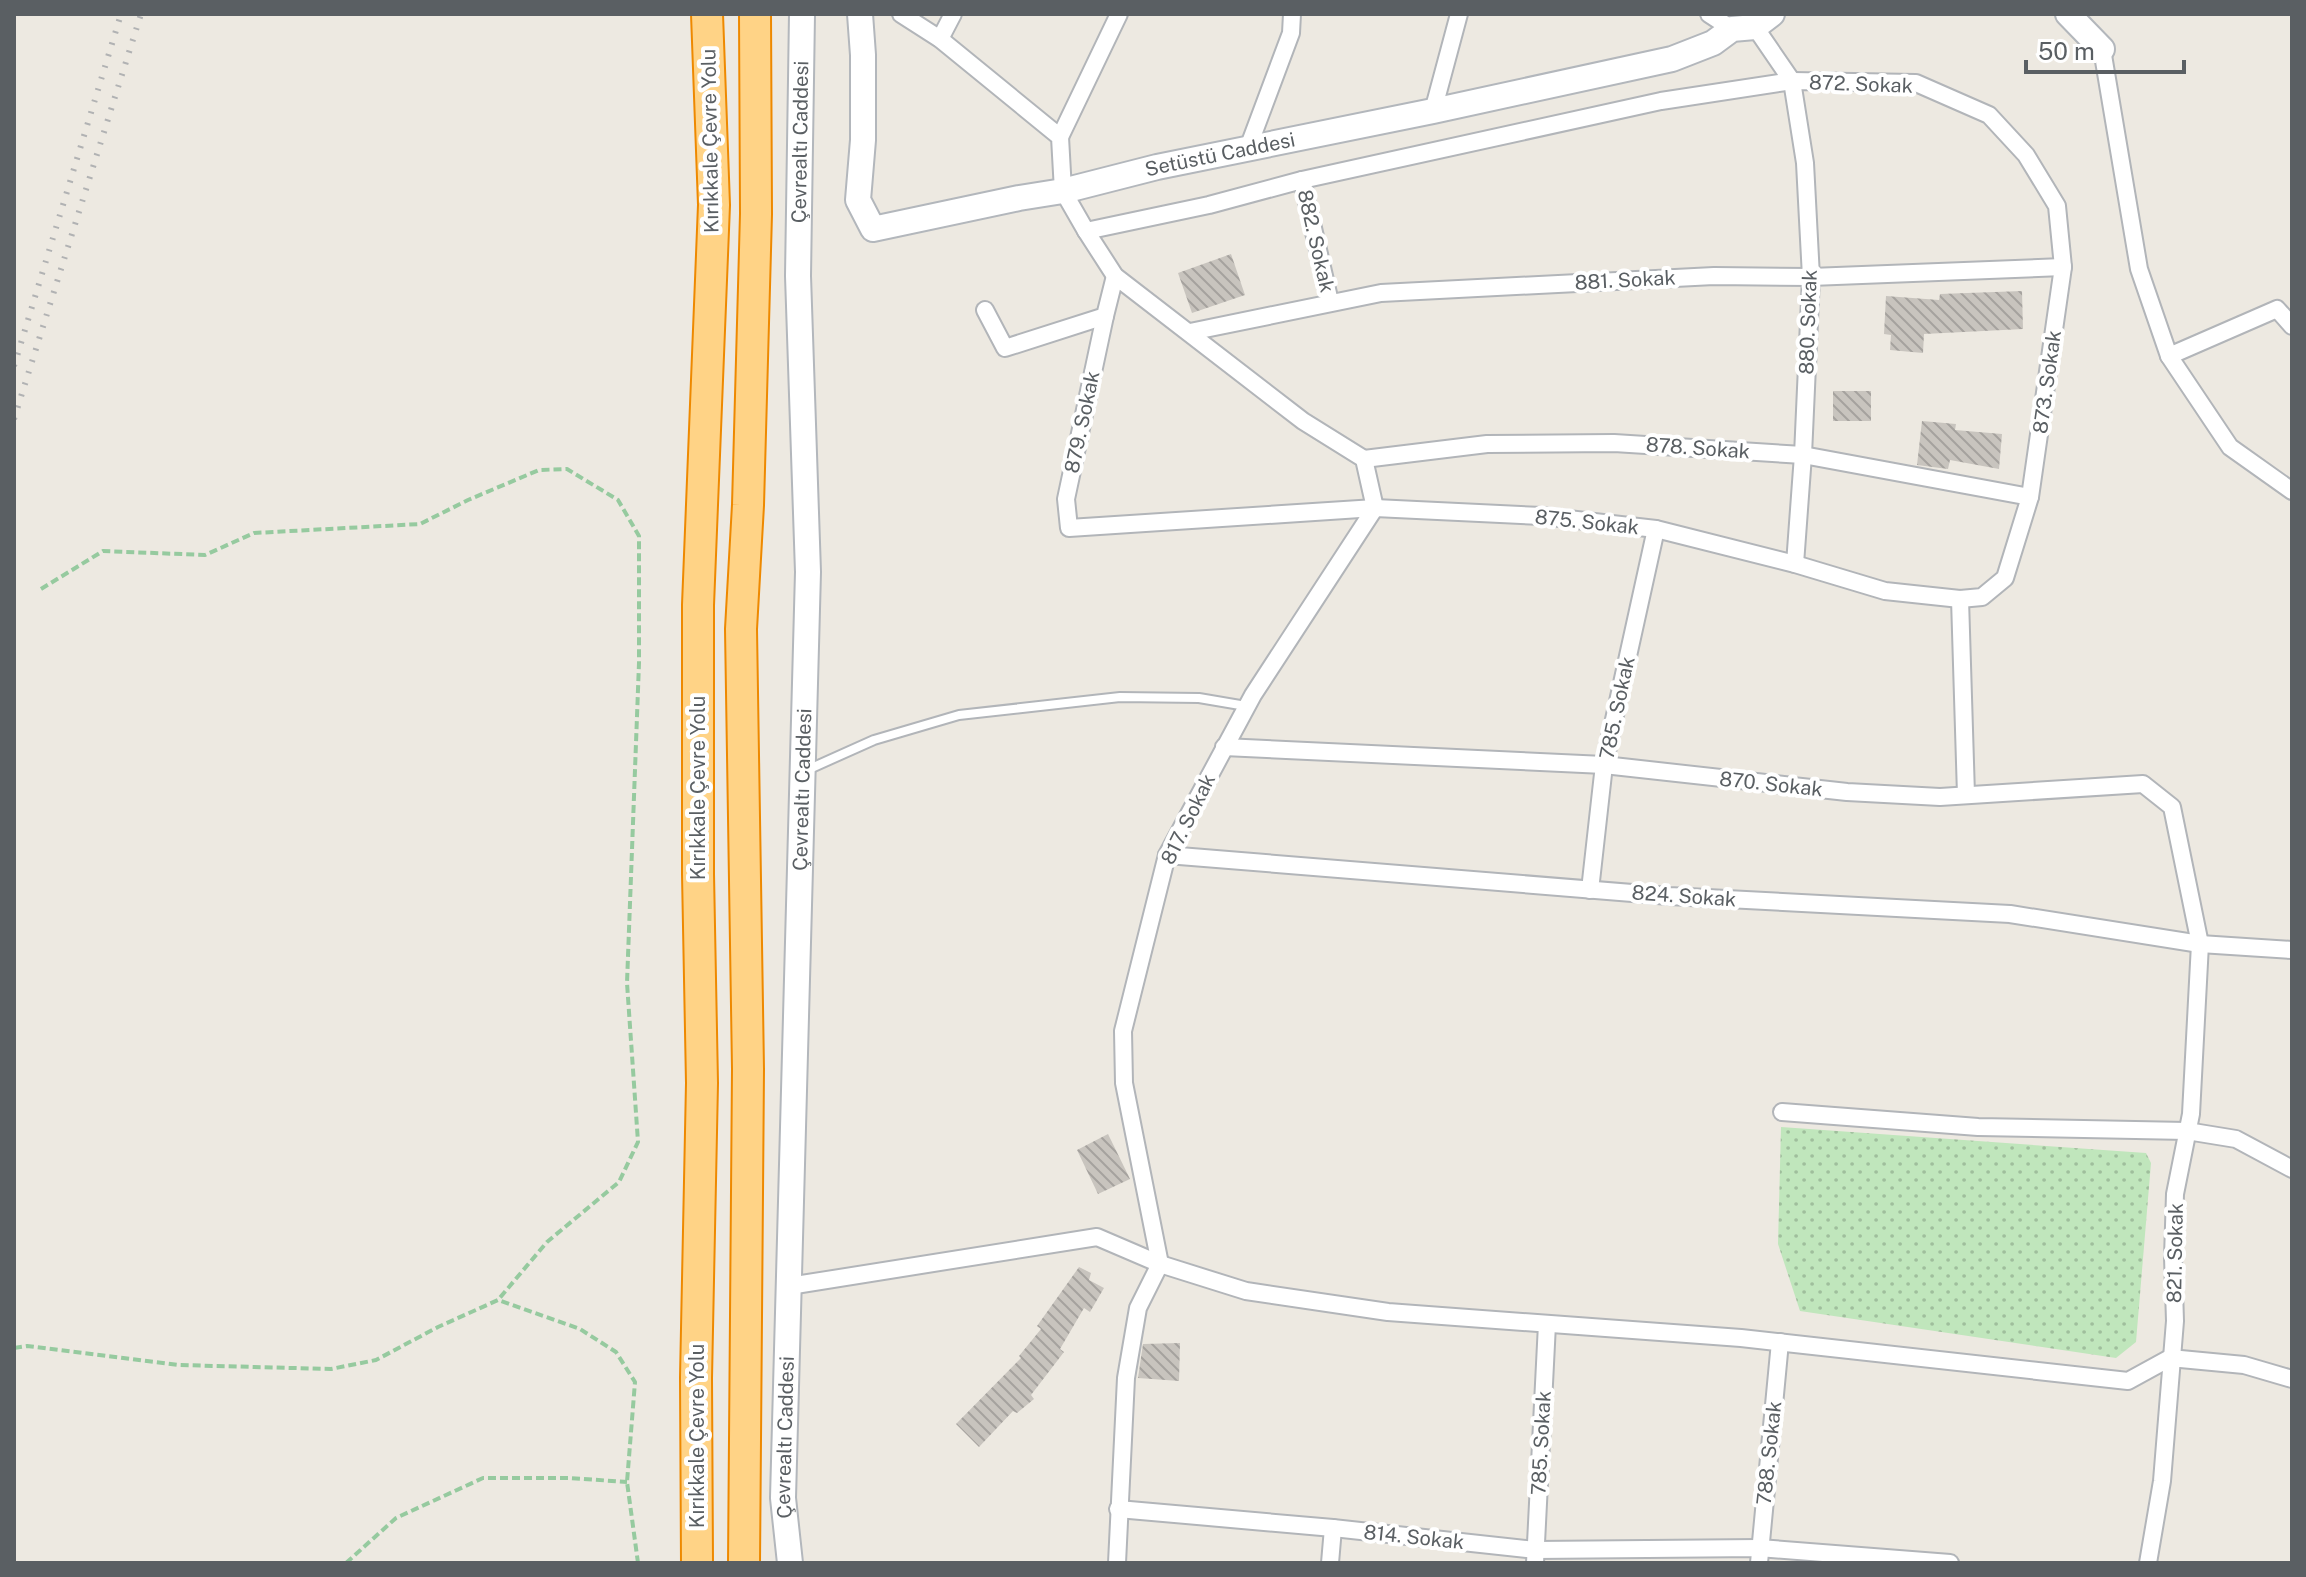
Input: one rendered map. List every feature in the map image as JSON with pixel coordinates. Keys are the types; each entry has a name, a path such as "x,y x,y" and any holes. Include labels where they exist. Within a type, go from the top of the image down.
{"highway":[{"name":"Kırıkkale Çevre Yolu","path":"697,1563 696,1378 702,1083 698,605 714,205 707,14"},
{"path":"744,1563 748,1069 741,629 748,505 756,214 755,14"}],"main road":[{"name":"Çevrealtı Caddesi","path":"790,1563 783,1498 808,572 798,276 802,14"},
{"name":"Setüstü Caddesi","path":"860,14 863,140 858,200 873,229 1672,59 1753,24"},
{"path":"2068,14 2102,49"}],"street":[{"path":"901,14 940,39 1060,137"},
{"path":"940,39 953,14"},
{"path":"1119,14 1060,137 1063,191 1115,276 1303,421 1364,459 1375,508"},
{"path":"1248,148 1291,33 1292,14"},
{"path":"1433,111 1459,14"},
{"path":"1709,14 1753,24 1792,81"},
{"path":"2102,49 2139,269 2169,356 2230,447 2292,491"},
{"name":"872. Sokak","path":"1086,231 1637,106 1792,81 1916,83 1989,115 2026,155 2057,206 2063,267"},
{"name":"880. Sokak","path":"1792,81 1805,163 1811,277 1795,564"},
{"name":"882. Sokak","path":"1302,180 1330,302"},
{"name":"881. Sokak","path":"1190,332 1381,293 1682,277 1811,277 2063,267"},
{"name":"873. Sokak","path":"2030,497 2063,267"},
{"name":"879. Sokak","path":"1069,528 1066,499 1115,276"},
{"path":"2169,356 2277,309 2292,326"},
{"path":"985,310 1005,348 1105,316"},
{"name":"878. Sokak","path":"1364,459 1487,444 1614,443 1803,455 2030,497"},
{"name":"875. Sokak","path":"1069,528 1375,508 1542,516 1656,529 1795,564 1885,591 1960,599 1982,597 2005,578 2030,497"},
{"name":"817. Sokak","path":"1160,1264 1124,1083 1123,1031 1167,855 1247,707 1375,508"},
{"name":"785. Sokak","path":"1590,890 1604,765 1656,529"},
{"path":"1960,599 1966,795"},
{"name":"870. Sokak","path":"1224,747 1604,765 1847,792 1940,797 2143,784 2172,807 2200,944"},
{"name":"824. Sokak","path":"1167,855 1590,890 2010,914 2200,944 2292,950"},
{"name":"821. Sokak","path":"2148,1563 2162,1481 2175,1321 2175,1194 2191,1114 2200,944"},
{"path":"1782,1112 1978,1127 2187,1131 2236,1139 2292,1169"},
{"path":"789,1286 1097,1237 1160,1264 1246,1291 1388,1312 1780,1342 2128,1381 2170,1358 2244,1365 2292,1379"},
{"path":"1117,1563 1128,1364 1138,1308 1160,1264"},
{"name":"785. Sokak","path":"1535,1556 1547,1324"},
{"name":"788. Sokak","path":"1759,1555 1780,1342"},
{"name":"814. Sokak","path":"1118,1509 1333,1528 1535,1556 1759,1555 1832,1551 1950,1563"},
{"path":"1330,1563 1333,1528"}],"lane":[{"path":"803,772 874,740 959,715 1120,697 1199,698 1247,707"}],"path":[{"path":"14,1348 27,1346 179,1365 331,1369 376,1360 498,1300 547,1242 619,1182 638,1142 627,983 639,663 639,536 618,500 567,469 539,470 420,524 254,533 205,555 103,551 41,589"},
{"path":"498,1300 580,1329 616,1352 635,1382 627,1482 638,1563"},
{"path":"346,1563 396,1518 483,1478 570,1478 627,1482"}],"green space":[{"path":"1781,1127 2146,1153 2151,1163 2136,1342 2116,1358 1800,1311 1778,1244"}],"building":[{"path":"1231,254 1245,295 1192,313 1178,273"},
{"path":"2022,291 2023,329 1924,334 1923,353 1890,350 1891,335 1884,334 1886,296 1939,300 1940,294"},
{"path":"1833,391 1871,391 1871,421 1833,421"},
{"path":"1922,421 1956,424 1955,430 2002,434 1999,469 1950,460 1948,469 1917,465"},
{"path":"1108,1134 1130,1179 1098,1194 1077,1150"},
{"path":"1079,1267 1091,1273 1089,1280 1104,1288 1090,1312 1084,1308 1060,1349 1064,1352 1031,1395 1034,1399 1017,1413 1013,1411 979,1447 956,1424 1021,1358 1019,1356 1041,1329 1037,1326"},
{"path":"1180,1343 1179,1381 1138,1378 1143,1344"}],"railway":[{"path":"14,366 121,14"},
{"path":"14,419 141,14"}]}
